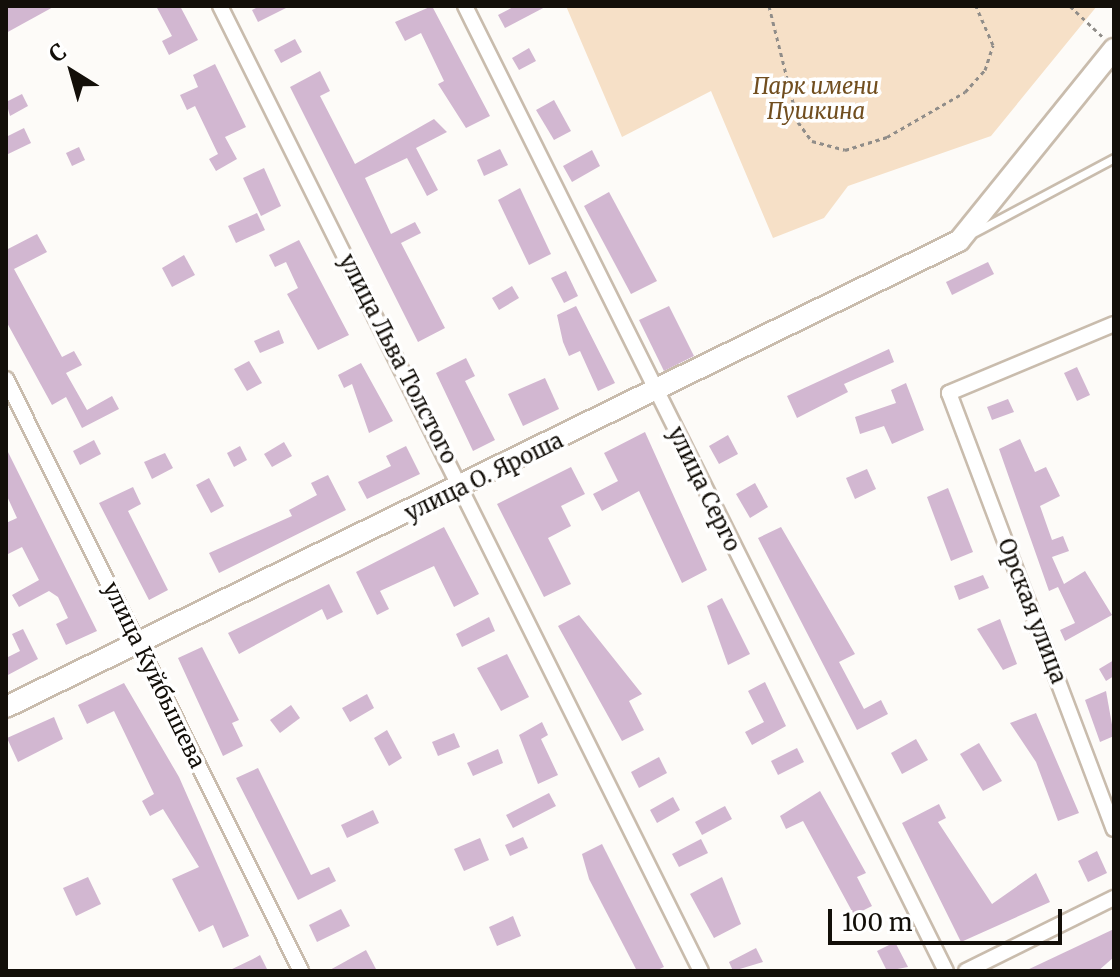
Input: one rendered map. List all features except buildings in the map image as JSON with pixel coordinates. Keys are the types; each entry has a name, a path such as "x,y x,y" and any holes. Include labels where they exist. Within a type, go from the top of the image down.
{"main road":[{"path":"959,241 1113,50"},
{"name":"улица О. Яроша","path":"6,707 657,394 959,241"}],"street":[{"name":"улица Льва Толстого","path":"220,6 701,971"},
{"name":"улица Серго","path":"465,6 946,971"},
{"name":"Орская улица","path":"1114,324 949,393 1114,829"},
{"name":"улица Куйбышева","path":"6,379 301,971"},
{"path":"966,971 1114,898"}],"lane":[{"path":"959,241 1114,158"}],"path":[{"path":"769,6 798,122 812,141 845,150 901,131 965,92 985,70 993,45 976,6"},
{"path":"1070,6 1088,16 1113,50"}],"green space":[{"name":"Парк имени Пушкина","path":"566,6 1097,6 991,136 848,186 824,218 773,238 711,91 622,137"}]}
